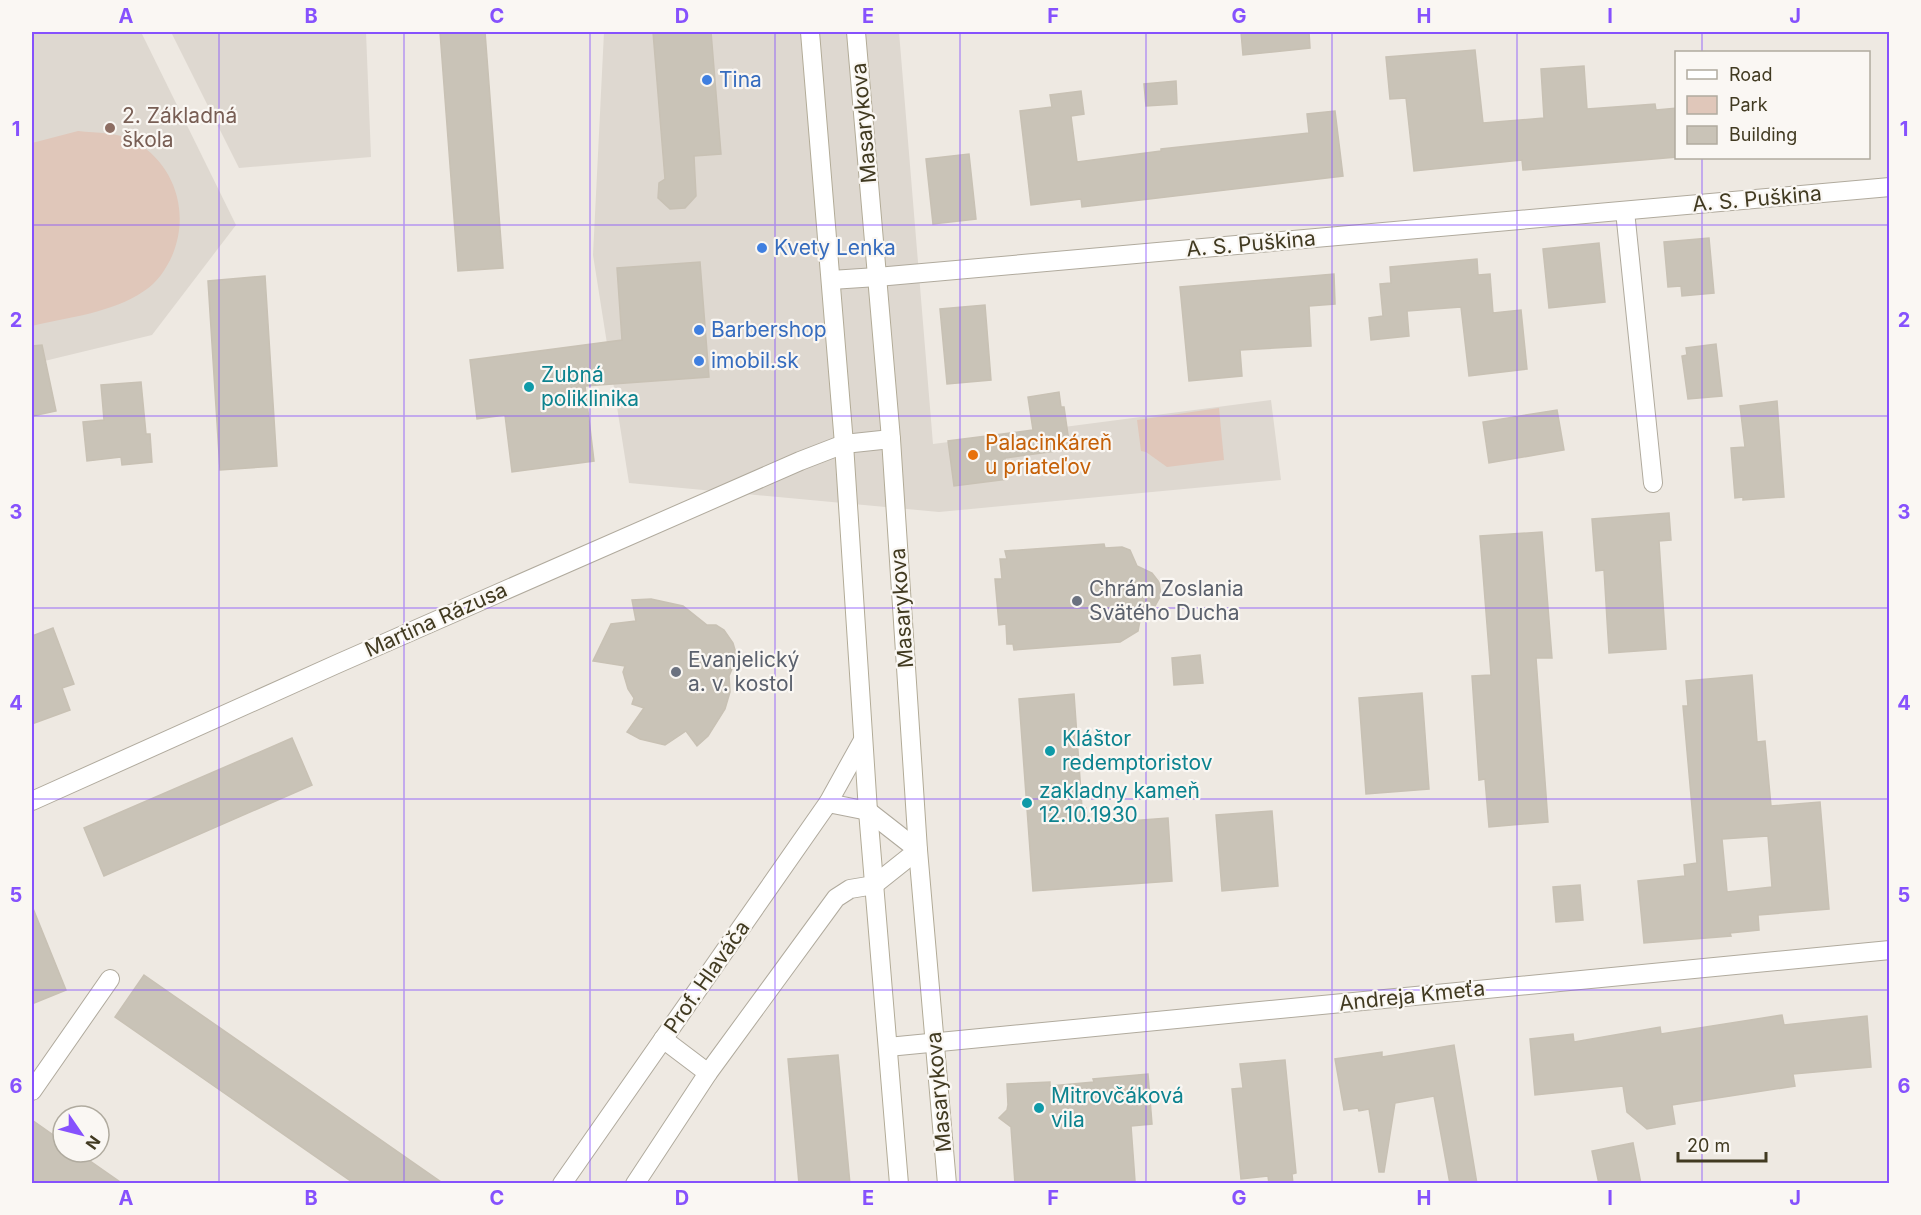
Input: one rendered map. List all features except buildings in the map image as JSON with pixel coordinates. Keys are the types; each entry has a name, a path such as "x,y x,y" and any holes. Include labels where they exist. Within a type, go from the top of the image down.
{"street":[{"path":"810,32 844,444 868,811 899,1184"},
{"name":"Masarykova","path":"856,32 891,439 918,850 947,1184"},
{"name":"A. S. Puškina","path":"831,280 877,278 1890,187"},
{"path":"1625,211 1653,483"},
{"name":"Martina Rázusa","path":"32,801 588,553 844,444 891,439"},
{"name":"Prof. Hlaváča","path":"562,1184 828,803 863,740"},
{"path":"635,1184 708,1073 836,898 850,889 874,885 918,850 868,811 828,803"},
{"name":"Andreja Kmeťa","path":"888,1047 1890,950"},
{"path":"32,1091 110,979"},
{"path":"663,1039 708,1073"}],"shaded area":[{"name":"2. Základná škola","path":"32,32 141,32 236,225 152,335 32,364"},
{"path":"171,32 366,32 371,157 239,168"},
{"path":"604,32 899,32 933,444 1271,400 1281,480 939,512 629,483 593,255"}],"green space":[{"path":"78,131 122,136 150,152 161,164 176,192 180,224 177,240 167,266 149,288 132,298 104,309 32,326 32,143"},
{"path":"1219,408 1224,460 1167,467 1141,451 1137,420"}],"place":[{"name":"Tina","path":"707,80"},
{"name":"2. Základná škola","path":"110,128"},
{"name":"Kvety Lenka","path":"762,248"},
{"name":"Barbershop","path":"699,330"},
{"name":"imobil.sk","path":"699,361"},
{"name":"Zubná poliklinika","path":"529,387"},
{"name":"Palacinkáreň u priateľov","path":"973,455"},
{"name":"Chrám Zoslania Svätého Ducha","path":"1077,601"},
{"name":"Evanjelický a. v. kostol","path":"676,672"},
{"name":"Kláštor redemptoristov","path":"1050,751"},
{"name":"zakladny kameň 12.10.1930","path":"1027,803"},
{"name":"Mitrovčáková vila","path":"1039,1108"}]}
